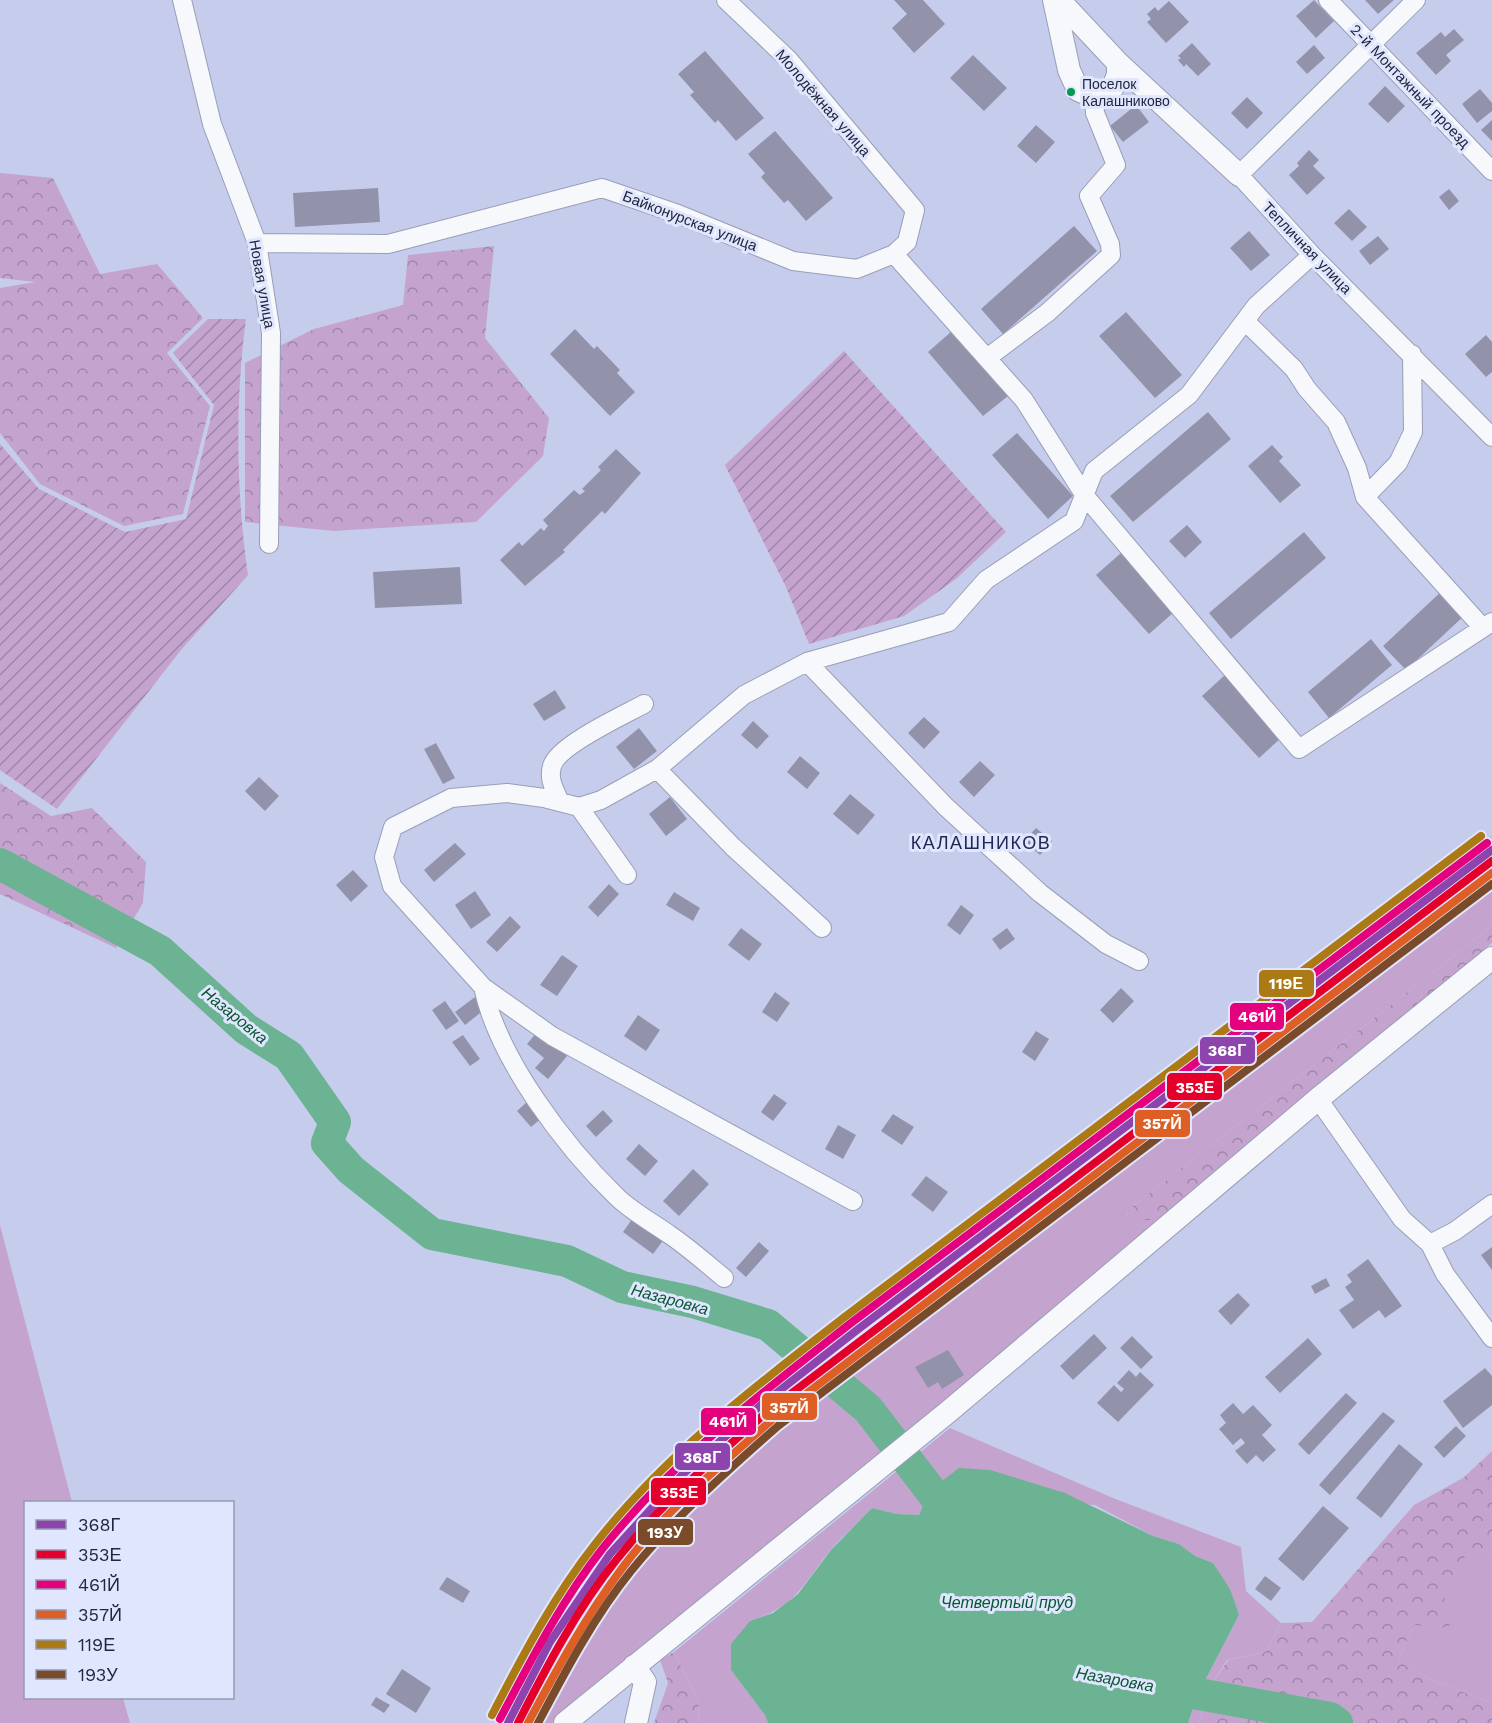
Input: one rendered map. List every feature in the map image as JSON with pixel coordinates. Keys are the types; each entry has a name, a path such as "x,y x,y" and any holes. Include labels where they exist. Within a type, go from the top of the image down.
{"street":[{"name":"Новая улица","path":"182,0 212,124 257,243 271,333 269,544"},
{"name":"Молодёжная улица","path":"726,0 789,60 915,210 907,242 894,254"},
{"path":"1054,0 1072,77 1078,90 1094,97 1102,96 1113,87 1118,75 1118,63"},
{"name":"Тепличная улица","path":"1059,0 1118,63 1239,175 1312,255 1492,437"},
{"name":"2-й Монтажный проезд","path":"1329,0 1492,171"},
{"path":"1239,175 1416,0"},
{"path":"987,358 1047,313 1111,255 1110,244 1089,196 1116,165 1095,113 1094,97"},
{"name":"Байконурская улица","path":"257,243 388,244 602,188 678,214 793,261 857,269 894,254"},
{"path":"894,254 1024,400 1085,496 1299,749 1488,625 1365,497 1357,468 1336,422 1307,389 1294,369 1245,321"},
{"path":"853,1201 552,1036 483,987 392,886 384,857 393,827 452,798 507,793 579,807 601,800 657,769 744,695 807,662 949,622 986,580 1074,521 1094,471 1189,396 1256,306 1312,255"},
{"path":"1365,497 1398,463 1413,432 1412,354"},
{"path":"807,662 946,807 1040,893 1106,944 1139,961"},
{"path":"560,802 550,779 553,764 563,751 644,704"},
{"path":"657,769 732,847 822,928"},
{"path":"579,807 627,875"},
{"path":"565,1723 957,1405 1318,1099 1492,958"},
{"path":"483,987 509,1059 537,1102 586,1163 619,1199 724,1278"},
{"path":"1318,1099 1402,1219 1430,1244 1445,1274 1492,1338"},
{"path":"1430,1244 1455,1231 1492,1204"},
{"path":"634,1666 645,1682 636,1723"}],"shaded area":[{"path":"1492,835 1492,886 875,1345 778,1421 701,1489 630,1564 571,1648 529,1723 501,1723 540,1641 601,1554 673,1472 945,1252"}],"green space":[{"path":"0,173 53,178 100,274 157,264 203,318 167,353 210,406 183,514 124,526 40,484 0,433 0,288 35,282 0,278"},
{"path":"494,246 485,338 549,418 543,456 476,522 334,531 245,522 245,363 314,329 403,305 408,255"},
{"path":"208,319 246,319 240,382 238,447 241,512 248,575 181,650 57,809 0,770 0,444 39,489 125,532 186,519 214,405 173,353"},
{"path":"844,351 1006,532 956,579 904,616 809,644 786,587 725,465"},
{"path":"0,783 51,816 92,808 146,862 143,903 116,948 0,894"},
{"path":"1492,886 1492,926 1128,1210 1127,1220 1158,1220 1000,1355 552,1723 529,1723 571,1648 630,1564 701,1489 778,1421 964,1277"},
{"path":"1492,926 1492,943 1158,1220 1127,1220 1128,1210"},
{"path":"0,1225 72,1501 24,1501 24,1699 123,1699 130,1723 0,1723"},
{"path":"950,1428 1113,1498 1241,1547 1246,1591 1281,1623 1265,1652 1227,1660 1209,1688 1199,1723 1188,1723 1198,1694 1239,1615 1213,1563 1195,1556 1179,1544 1153,1536 1095,1505 929,1491 919,1515 897,1514 872,1508 834,1546 788,1602 750,1621 731,1670 765,1715 768,1723 698,1723 699,1702 674,1652"},
{"path":"1492,1451 1492,1557 1485,1550 1466,1555 1444,1595 1450,1628 1414,1625 1398,1661 1434,1681 1492,1703 1492,1723 1199,1723 1209,1688 1228,1660 1265,1652 1281,1623 1312,1622 1414,1505 1463,1478"},
{"path":"1485,1550 1492,1557 1492,1703 1434,1681 1398,1661 1414,1625 1444,1595 1466,1554"},
{"path":"674,1652 699,1702 698,1723 654,1723 668,1683 660,1660"}],"water":[{"name":"Четвертый пруд","path":"959,1468 990,1470 1065,1493 1153,1536 1179,1544 1195,1556 1213,1563 1230,1589 1239,1615 1198,1694 1188,1723 768,1723 765,1715 731,1670 731,1644 750,1621 773,1613 798,1594 831,1550 872,1508 897,1514 919,1515 929,1491"}],"building":[{"path":"894,0 923,0 945,24 914,53 892,28 907,14"},
{"path":"1314,0 1334,21 1316,38 1296,16"},
{"path":"1365,0 1394,0 1378,14"},
{"path":"1169,1 1189,22 1166,43 1147,22 1151,19 1147,14 1155,7 1158,11"},
{"path":"1454,29 1464,40 1446,55 1451,61 1436,75 1416,53 1441,32 1445,37"},
{"path":"1192,43 1211,64 1198,76 1186,64 1184,67 1178,60 1181,58 1178,56"},
{"path":"1314,45 1325,58 1307,74 1296,62"},
{"path":"705,51 764,118 736,141 718,120 715,123 690,95 694,92 678,74"},
{"path":"973,55 1007,88 984,111 950,78"},
{"path":"1385,86 1405,106 1388,123 1368,104"},
{"path":"1480,89 1492,103 1492,111 1477,123 1462,104"},
{"path":"1247,97 1263,113 1247,129 1231,113"},
{"path":"1136,105 1149,122 1123,142 1110,126"},
{"path":"1492,120 1492,141 1481,130"},
{"path":"1036,125 1055,142 1036,163 1017,146"},
{"path":"775,131 833,198 806,221 788,200 784,203 761,177 765,173 748,154"},
{"path":"1309,150 1319,160 1313,166 1325,178 1307,195 1289,175 1299,166 1297,163"},
{"path":"378,188 380,222 295,227 293,193"},
{"path":"1449,189 1459,201 1449,210 1439,197"},
{"path":"1349,209 1367,227 1352,241 1334,223"},
{"path":"1074,226 1097,251 1003,334 981,309"},
{"path":"1249,231 1270,255 1251,271 1230,248"},
{"path":"1378,236 1389,249 1370,265 1359,251"},
{"path":"1126,312 1182,375 1155,398 1099,336"},
{"path":"575,329 594,349 597,346 620,370 617,373 635,392 610,416 550,354"},
{"path":"952,331 1008,396 983,416 928,352"},
{"path":"1486,335 1492,342 1492,372 1486,377 1465,354"},
{"path":"1208,412 1231,439 1133,522 1110,496"},
{"path":"1017,433 1073,496 1048,519 992,455"},
{"path":"1272,445 1283,457 1279,461 1301,485 1280,503 1248,466"},
{"path":"616,449 641,473 605,514 602,511 563,550 565,552 525,586 500,560 519,542 522,546 541,528 544,531 548,526 543,520 574,490 580,495 585,491 582,489 601,470 598,467"},
{"path":"1187,525 1202,542 1185,558 1169,541"},
{"path":"1304,532 1326,558 1231,639 1209,613"},
{"path":"1121,553 1174,612 1149,634 1096,575"},
{"path":"460,567 462,604 375,608 373,572"},
{"path":"1444,589 1467,613 1406,670 1383,646"},
{"path":"1371,639 1392,665 1329,718 1308,692"},
{"path":"1226,674 1282,737 1259,758 1202,696"},
{"path":"555,690 566,708 544,721 533,704"},
{"path":"924,717 940,732 924,749 908,733"},
{"path":"753,721 769,736 757,749 741,735"},
{"path":"639,728 657,751 634,769 616,747"},
{"path":"436,743 455,778 443,784 424,749"},
{"path":"800,756 820,773 807,789 787,772"},
{"path":"980,761 995,775 974,797 959,782"},
{"path":"259,777 279,796 265,811 245,791"},
{"path":"850,794 875,815 858,835 833,814"},
{"path":"670,797 687,819 666,836 649,814"},
{"path":"1036,828 1052,841 1040,855 1024,841"},
{"path":"455,843 466,854 434,882 424,870"},
{"path":"353,870 368,886 351,902 336,885"},
{"path":"609,884 619,894 598,917 588,907"},
{"path":"475,891 491,915 471,929 455,905"},
{"path":"674,892 700,908 693,921 666,905"},
{"path":"961,905 974,915 960,935 947,925"},
{"path":"510,916 521,927 497,952 486,942"},
{"path":"741,928 762,944 749,961 728,945"},
{"path":"1007,928 1015,939 1000,950 992,939"},
{"path":"562,955 578,966 557,996 540,985"},
{"path":"1121,988 1134,1001 1113,1023 1100,1010"},
{"path":"775,992 790,1003 777,1022 762,1012"},
{"path":"475,997 485,1009 465,1025 455,1012"},
{"path":"445,1001 459,1021 446,1030 432,1010"},
{"path":"638,1015 660,1030 646,1051 624,1036"},
{"path":"1036,1031 1049,1039 1035,1061 1022,1052"},
{"path":"537,1032 567,1056 548,1079 535,1068 544,1058 527,1044"},
{"path":"463,1035 480,1059 470,1066 452,1042"},
{"path":"774,1094 787,1103 773,1121 761,1112"},
{"path":"529,1100 543,1117 531,1127 517,1111"},
{"path":"603,1110 613,1121 596,1137 586,1126"},
{"path":"893,1114 914,1127 902,1145 881,1131"},
{"path":"838,1125 856,1135 843,1159 825,1149"},
{"path":"639,1144 658,1161 645,1176 626,1159"},
{"path":"693,1169 709,1184 679,1216 663,1201"},
{"path":"926,1176 948,1192 933,1212 911,1195"},
{"path":"635,1215 665,1238 653,1254 623,1232"},
{"path":"759,1242 769,1251 746,1277 736,1268"},
{"path":"1492,1247 1492,1270 1481,1255"},
{"path":"1368,1259 1402,1306 1385,1318 1379,1310 1353,1329 1339,1310 1354,1300 1345,1287 1352,1282 1347,1275"},
{"path":"1326,1278 1330,1286 1315,1294 1311,1286"},
{"path":"1238,1293 1250,1305 1231,1325 1218,1311"},
{"path":"1094,1334 1107,1348 1073,1380 1060,1366"},
{"path":"1132,1336 1153,1357 1141,1369 1120,1348"},
{"path":"1308,1338 1322,1354 1280,1393 1265,1377"},
{"path":"948,1350 964,1375 942,1389 938,1382 928,1388 915,1367"},
{"path":"1485,1368 1492,1376 1492,1405 1463,1428 1443,1401"},
{"path":"1129,1370 1136,1377 1140,1372 1154,1385 1118,1422 1097,1403 1114,1385 1121,1392 1124,1389 1117,1383"},
{"path":"1346,1393 1357,1403 1309,1455 1298,1444"},
{"path":"1233,1403 1243,1414 1253,1405 1272,1425 1262,1435 1276,1450 1263,1462 1256,1455 1247,1464 1235,1451 1245,1443 1241,1438 1233,1445 1219,1429 1226,1423 1220,1415"},
{"path":"1383,1412 1395,1421 1330,1495 1319,1485"},
{"path":"1456,1426 1466,1436 1444,1458 1434,1447"},
{"path":"1399,1444 1423,1464 1381,1518 1356,1498"},
{"path":"1323,1506 1349,1528 1303,1581 1278,1559"},
{"path":"1265,1576 1281,1588 1271,1601 1255,1589"},
{"path":"447,1577 470,1591 463,1603 439,1589"},
{"path":"402,1669 431,1688 416,1713 386,1694"},
{"path":"376,1697 390,1705 384,1713 371,1705"}],"waterway":[{"name":"Назаровка","path":"0,864 160,951 246,1029 289,1056 335,1122 327,1143 351,1170 432,1234 567,1261 622,1287 693,1302 768,1325 868,1409 957,1525"},
{"name":"Назаровка","path":"1155,1686 1330,1718 1337,1723"}],"transit line":[{"name":"119Е","path":"492,1715 527,1648 581,1563 623,1511 682,1450 779,1368 846,1316 1481,836"},
{"name":"461Й","path":"500,1719 561,1609 603,1548 659,1485 720,1428 851,1323 1487,843"},
{"name":"368Г","path":"508,1723 550,1642 610,1554 682,1475 761,1405 857,1330 1492,850"},
{"name":"353Е","path":"518,1723 563,1638 602,1578 652,1519 727,1447 767,1412 1492,861"},
{"name":"357Й","path":"528,1723 584,1624 639,1546 694,1489 773,1419 1492,873"},
{"name":"193У","path":"538,1723 593,1625 631,1571 683,1513 778,1426 1492,884"}],"place":[{"name":"Поселок Калашниково","path":"1071,92"}],"district":[{"name":"КАЛАШНИКОВ","path":"981,843"}]}
